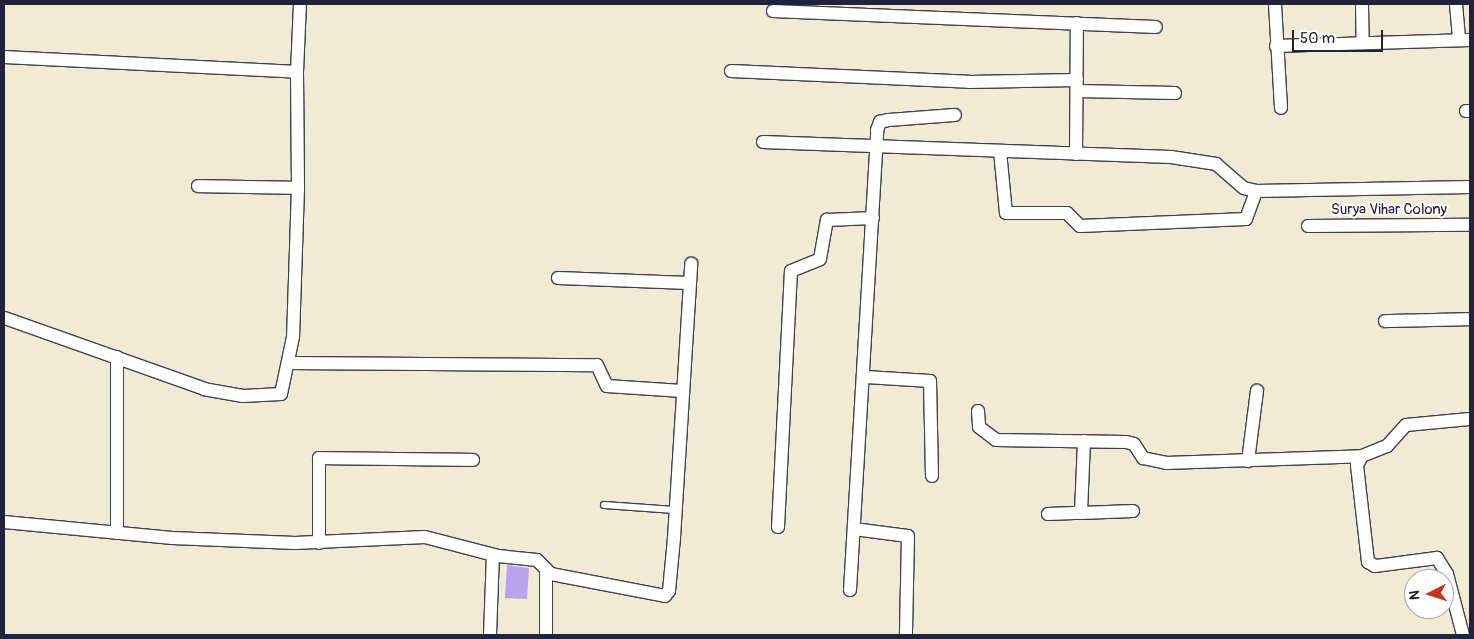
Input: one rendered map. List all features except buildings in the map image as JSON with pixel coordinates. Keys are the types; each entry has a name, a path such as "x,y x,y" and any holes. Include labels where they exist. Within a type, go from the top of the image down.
{"street":[{"path":"4,318 204,389 242,396 281,394 289,363 298,188 297,72 300,4"},
{"path":"1275,4 1281,108"},
{"path":"1362,4 1363,43"},
{"path":"1276,46 1464,40 1456,4"},
{"path":"773,11 1156,27"},
{"path":"1076,154 1077,23"},
{"path":"4,57 297,72"},
{"path":"731,71 1077,85 1175,93"},
{"path":"850,590 866,376 878,125 883,121 955,115"},
{"path":"763,142 1076,154 1209,163 1256,192 1470,187"},
{"path":"1000,151 1006,213 1067,213 1080,226 1246,219 1256,192"},
{"path":"198,186 298,188"},
{"path":"778,527 791,271 820,259 827,220 873,218"},
{"name":"Surya Vihar Colony","path":"1308,226 1470,225"},
{"path":"4,522 117,533 319,543 413,536 493,555 537,560 546,570 665,596 669,591 676,510 691,264"},
{"path":"558,278 689,283"},
{"path":"1385,321 1470,319"},
{"path":"117,357 117,533"},
{"path":"289,363 597,365 607,386 682,391"},
{"path":"866,376 930,381 932,476"},
{"path":"1248,461 1257,391"},
{"path":"978,411 979,427 996,440 1126,442 1134,444 1143,458 1166,463 1362,456 1388,446 1406,425 1470,419"},
{"path":"1081,513 1084,442"},
{"path":"1362,456 1357,474 1368,562 1375,566 1438,558 1447,574 1463,635"},
{"path":"319,543 319,458 473,460"},
{"path":"1048,514 1133,511"},
{"path":"854,529 908,536 906,635"},
{"path":"491,635 493,555"},
{"path":"546,570 546,635"}],"lane":[{"path":"604,505 676,510"}]}
